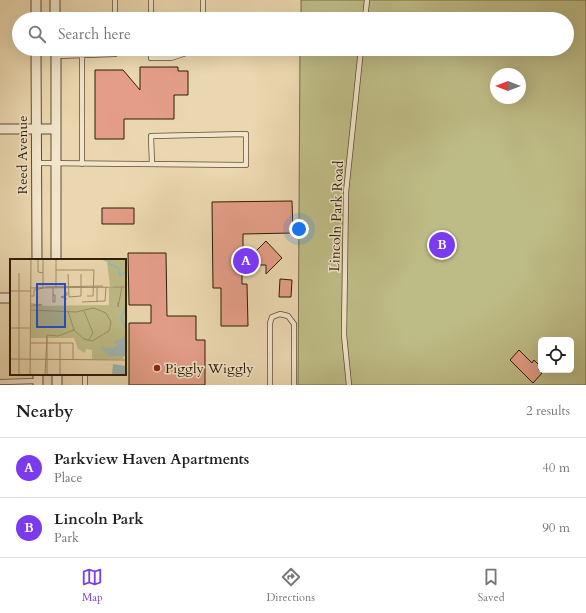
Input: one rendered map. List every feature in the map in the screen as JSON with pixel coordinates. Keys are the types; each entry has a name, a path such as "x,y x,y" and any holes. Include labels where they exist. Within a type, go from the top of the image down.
{"street":[{"path":"36,0 36,12"},
{"path":"55,0 55,12"},
{"name":"Reed Avenue","path":"36,56 37,259"},
{"path":"56,56 56,259"},
{"path":"0,129 56,129"}],"lane":[{"path":"115,0 115,12"},
{"path":"151,0 151,12"},
{"path":"203,0 203,12"},
{"path":"366,12 367,0"},
{"path":"82,56 82,164"},
{"path":"151,56 151,58 171,58 177,56"},
{"name":"Lincoln Park Road","path":"349,385 344,336 346,192 360,56"},
{"path":"36,163 246,165 246,134 151,136 152,164"},
{"path":"270,385 270,323 272,317 280,314 288,316 294,324 294,385"},
{"path":"85,375 86,385"},
{"path":"0,382 38,380"}],"shaded area":[{"path":"301,0 586,0 586,385 298,385 300,56 574,56 574,12 301,12"}],"building":[{"path":"140,67 178,67 178,71 188,71 188,95 174,95 174,119 124,119 124,139 95,139 95,70 123,70 140,90"},
{"path":"292,201 293,233 243,234 243,264 266,241 282,258 266,274 266,265 242,265 242,284 247,284 248,326 221,326 221,288 213,288 212,202"},
{"path":"102,208 134,208 134,224 102,224"},
{"path":"128,253 166,253 167,316 196,316 196,340 205,340 205,385 129,385 129,323 151,323 151,305 129,305"},
{"path":"280,279 292,280 291,297 279,297"},
{"path":"519,350 532,363 534,360 538,364 538,373 542,373 533,383 510,360"}],"place":[{"name":"Lincoln Park","path":"442,245"},
{"name":"Parkview Haven Apartments","path":"246,261"},
{"name":"Piggly Wiggly","path":"157,368"}]}
